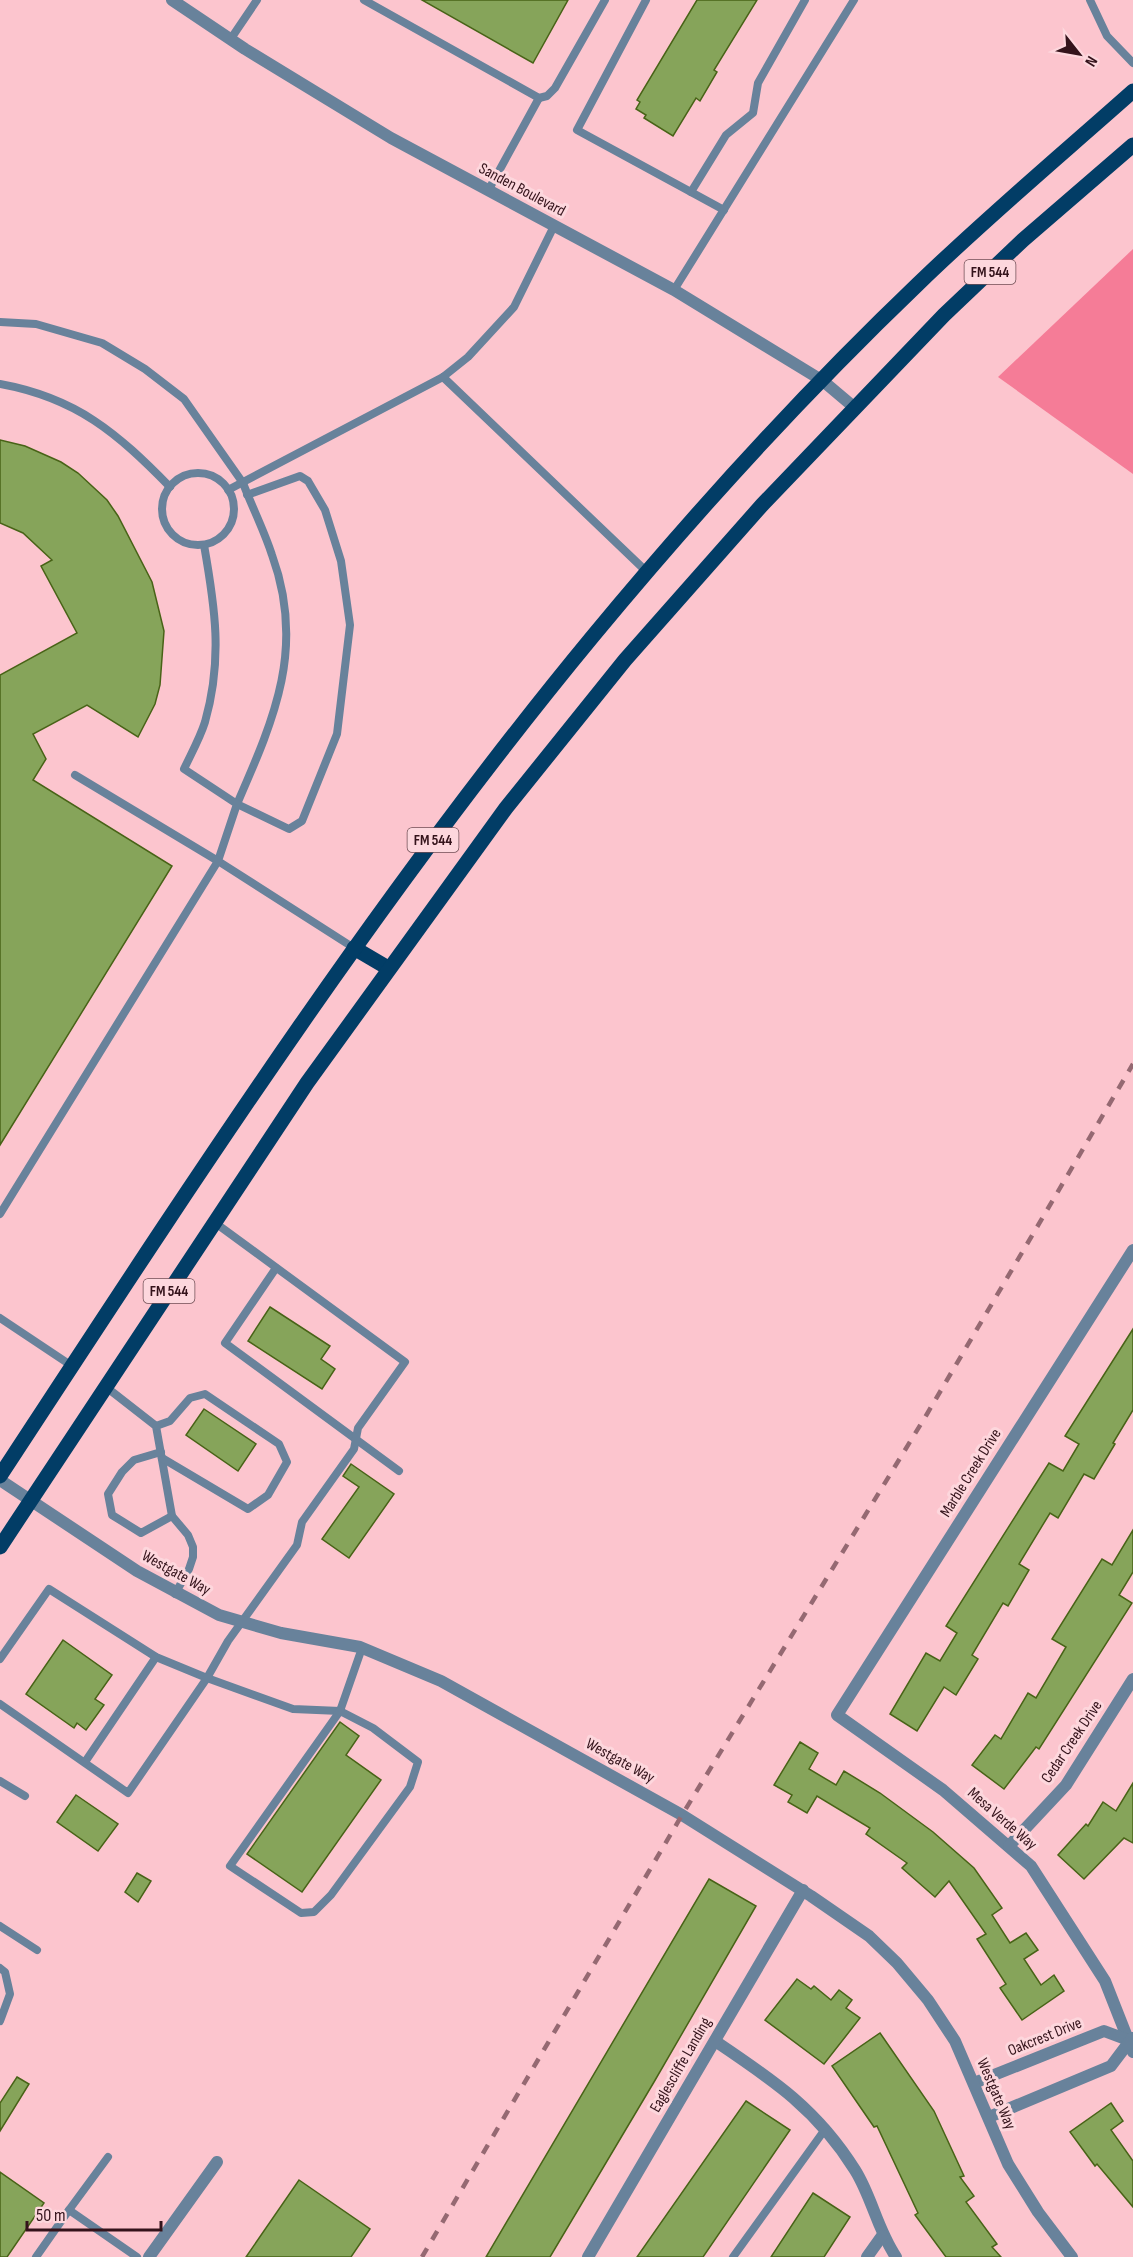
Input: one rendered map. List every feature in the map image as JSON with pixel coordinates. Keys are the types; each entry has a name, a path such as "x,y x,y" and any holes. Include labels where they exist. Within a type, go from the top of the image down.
{"main road":[{"name":"FM 544","path":"0,1478 269,1068 475,784 648,573 823,381 923,279 1133,91"},
{"name":"FM 544","path":"0,1547 307,1083 388,968 506,808 625,660 762,505 944,315 1133,145"},
{"path":"354,948 388,968"}],"street":[{"name":"Sanden Boulevard","path":"172,0 230,40 391,138 674,290 823,381 855,408"},
{"name":"Marble Creek Drive","path":"837,1715 1133,1250"},
{"name":"Westgate Way","path":"0,1478 175,1594 242,1622 362,1648 441,1681 508,1716 682,1815 803,1890 869,1936 897,1963 928,2000 955,2041 1008,2164 1038,2212 1072,2257"},
{"name":"Cedar Creek Drive","path":"1009,1846 1066,1785 1133,1679"},
{"name":"Mesa Verde Way","path":"837,1715 943,1790 1031,1866 1105,1981 1131,2043"},
{"name":"Eaglescliffe Landing","path":"588,2257 803,1890"},
{"name":"Oakcrest Drive","path":"974,2083 1104,2031 1131,2043"},
{"path":"715,2041 784,2087 826,2128 856,2172 882,2236 896,2257"},
{"path":"989,2117 1111,2066 1131,2043"},
{"path":"149,2257 217,2162"},
{"path":"867,2257 882,2236"}],"lane":[{"path":"230,40 257,0"},
{"path":"364,0 539,98 547,96 555,88 605,0"},
{"path":"646,0 577,130 724,210"},
{"path":"691,192 726,135 753,113 758,83 805,0"},
{"path":"674,290 854,0"},
{"path":"1090,0 1107,36 1133,63"},
{"path":"488,191 539,98"},
{"path":"228,490 443,377 468,357 514,307 554,226"},
{"path":"0,322 36,324 102,343 145,369 184,399 243,483 272,555 286,609 285,668 272,721 237,804 218,861 0,1214"},
{"path":"443,377 648,573"},
{"path":"0,384 28,389 78,409 126,442 170,487"},
{"path":"205,474 214,477 228,490 233,509 228,528 213,542 204,545 183,542 167,528 162,507 170,487 186,476 205,474"},
{"path":"204,545 216,610 217,663 204,724 184,769 237,804 289,829 302,821 337,734 350,625 341,561 325,510 306,478 300,476 247,495"},
{"path":"75,775 218,861 354,948"},
{"path":"0,1704 128,1793 207,1678 242,1622 297,1545 302,1522 354,1449 358,1428 405,1362 214,1222"},
{"path":"276,1268 225,1342 399,1471"},
{"path":"0,1318 72,1366"},
{"path":"106,1388 156,1426 172,1516 188,1535 193,1547 191,1563 175,1594"},
{"path":"156,1426 170,1421 190,1398 205,1394 279,1444 287,1462 268,1496 248,1509 161,1455 134,1460 111,1489 108,1505 115,1519 141,1533 172,1516"},
{"path":"0,1659 49,1590 156,1656 207,1678 293,1709 340,1711 373,1728 418,1761 410,1787 331,1895 314,1912 301,1913 230,1866 340,1711 362,1648"},
{"path":"85,1762 156,1656"},
{"path":"0,1781 25,1796"},
{"path":"0,1926 37,1950"},
{"path":"0,1968 5,1972 10,1994 0,2021"},
{"path":"733,2257 826,2128"},
{"path":"36,2257 108,2157"},
{"path":"69,2210 137,2257"}],"shaded area":[{"path":"1133,249 1133,474 998,377"}],"building":[{"path":"422,0 568,0 533,63"},
{"path":"697,0 757,0 714,70 717,72 700,101 696,98 673,136 644,118 646,115 636,109 640,102 637,100"},
{"path":"0,440 25,446 61,462 78,473 107,500 118,516 152,582 164,631 160,685 155,704 138,737 87,705 33,734 46,759 33,780 172,866 0,1145 0,675 77,633 41,566 52,560 23,533 0,523"},
{"path":"270,1307 330,1346 321,1359 335,1369 322,1389 248,1341"},
{"path":"1133,1329 1133,1410 1113,1443 1115,1444 1094,1479 1084,1474 1058,1518 1050,1513 1019,1564 1029,1570 1008,1606 1003,1603 972,1655 978,1659 956,1695 944,1687 917,1731 890,1714 926,1653 940,1661 957,1633 946,1626 1049,1463 1063,1471 1079,1444 1065,1436"},
{"path":"204,1409 256,1444 238,1471 186,1435"},
{"path":"351,1464 394,1494 349,1558 322,1539 359,1487 343,1476"},
{"path":"1133,1530 1133,1572 1119,1595 1132,1603 1039,1749 1036,1747 1004,1789 972,1765 995,1735 1001,1739 1028,1693 1036,1698 1066,1647 1052,1639 1102,1559 1112,1565"},
{"path":"63,1640 112,1675 95,1699 104,1705 86,1730 77,1723 74,1728 26,1694"},
{"path":"340,1722 359,1736 346,1755 381,1780 302,1892 247,1854"},
{"path":"800,1742 818,1753 809,1769 836,1785 844,1771 880,1793 933,1832 974,1868 1002,1908 992,1915 1010,1943 1026,1933 1038,1950 1024,1959 1041,1985 1054,1975 1064,1991 1022,2020 1000,1988 1006,1984 977,1939 986,1934 949,1881 935,1897 902,1868 907,1863 866,1834 870,1828 817,1796 807,1813 788,1802 792,1795 774,1785"},
{"path":"1133,1783 1133,1843 1124,1838 1084,1879 1058,1855 1086,1824 1088,1826 1103,1802 1116,1811"},
{"path":"76,1795 118,1824 98,1851 57,1822"},
{"path":"137,1873 151,1881 138,1902 125,1892"},
{"path":"709,1879 756,1906 654,2082 550,2257 486,2257"},
{"path":"797,1979 811,1989 814,1986 831,2000 839,1990 852,2000 846,2008 860,2018 824,2064 765,2020"},
{"path":"880,2033 934,2111 964,2176 960,2177 974,2196 966,2202 997,2244 992,2247 1001,2257 946,2257 915,2215 918,2213 877,2126 874,2127 832,2066"},
{"path":"17,2077 29,2084 0,2131 0,2103"},
{"path":"746,2101 790,2130 703,2257 637,2257"},
{"path":"1111,2103 1123,2121 1111,2130 1133,2161 1133,2207 1097,2164 1095,2166 1070,2132"},
{"path":"0,2172 44,2203 7,2257 0,2257"},
{"path":"299,2180 370,2229 351,2257 246,2257"},
{"path":"813,2193 850,2217 824,2257 771,2257"}],"railway":[{"path":"422,2257 682,1815 927,1414 1133,1064"}]}
